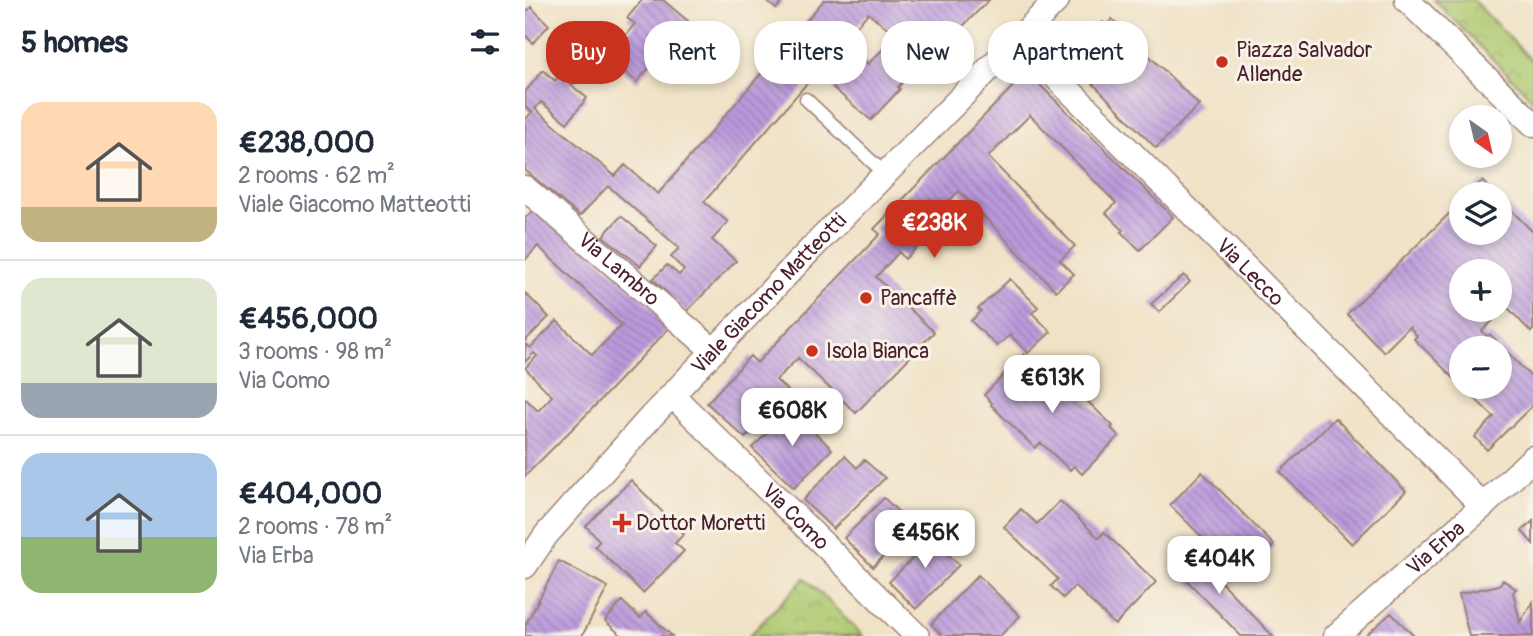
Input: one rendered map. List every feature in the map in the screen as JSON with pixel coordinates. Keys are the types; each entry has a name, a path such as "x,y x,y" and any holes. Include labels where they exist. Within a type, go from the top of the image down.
{"street":[{"name":"Viale Giacomo Matteotti","path":"1036,21 1056,0"},
{"path":"1407,0 1533,124"},
{"name":"Viale Giacomo Matteotti","path":"525,566 545,536 714,351 988,70"},
{"name":"Via Lecco","path":"1063,84 1483,506"},
{"name":"Via Lambro","path":"525,188 714,351"},
{"name":"Via Como","path":"673,396 917,636"},
{"name":"Via Erba","path":"1336,636 1533,458"}],"lane":[{"path":"806,99 886,174"}],"green space":[{"path":"1434,0 1473,0 1533,62 1533,100"},
{"path":"805,578 863,636 749,636"}],"building":[{"path":"642,0 663,0 688,21 644,21 644,74 637,82 630,76 630,30 635,24 627,18"},
{"path":"765,0 784,0 776,9"},
{"path":"824,0 989,0 968,21 881,23 868,13 861,21 806,21"},
{"path":"531,7 546,22 546,28 533,43 525,35 525,13"},
{"path":"881,51 881,84 901,84 898,87 900,89 871,120 833,88 836,84 867,84 868,64"},
{"path":"1148,55 1199,105 1156,148 1093,84 1148,84"},
{"path":"543,70 546,73 546,84 572,84 587,98 567,123 541,102 535,109 615,176 625,165 658,194 754,82 754,84 806,84 704,202 728,222 712,240 736,261 686,312 653,279 667,265 679,275 684,270 671,257 679,248 608,186 580,216 525,170 525,120 532,112 525,107 525,92"},
{"path":"1015,84 1039,84 1173,217 1140,250 1106,213 1116,203 1030,115 988,157 1075,246 1060,260 1074,274 1056,291 959,191 913,238 920,244 905,259 899,252 876,277 934,332 856,413 798,358 776,380 788,391 745,438 707,403 750,356 757,363 880,234 874,229"},
{"path":"539,205 672,325 525,476 525,398 538,411 552,396 525,368 537,356 534,353 525,362 525,344 530,348 557,321 592,355 622,325 538,246 525,260 525,218"},
{"path":"1512,211 1533,232 1531,332 1512,312 1512,259 1449,259 1449,322 1491,322 1482,331 1487,336 1449,336 1449,373 1414,339 1417,336 1409,327 1384,352 1347,314 1449,214 1449,245 1512,245"},
{"path":"621,216 657,246 640,266 603,236"},
{"path":"1184,275 1190,282 1159,312 1151,304"},
{"path":"1010,279 1038,307 1032,313 1051,332 1028,353 1010,335 997,346 971,321 981,311 978,309"},
{"path":"525,293 549,317 525,341"},
{"path":"1024,354 1033,363 1035,361 1066,392 1077,380 1090,392 1084,398 1113,426 1111,428 1119,436 1082,474 1074,466 1070,470 1041,443 1035,448 984,395"},
{"path":"1512,357 1533,379 1533,405 1487,450 1475,437 1494,417 1475,399 1512,399"},
{"path":"791,409 832,449 794,488 752,448"},
{"path":"1335,418 1406,491 1352,544 1280,472"},
{"path":"845,456 857,468 864,460 885,478 833,529 803,500"},
{"path":"1202,472 1274,545 1260,563 1242,577 1170,505"},
{"path":"631,480 684,534 675,543 684,551 643,593 595,546 600,541 586,526"},
{"path":"884,498 913,526 873,567 844,538"},
{"path":"1060,501 1099,538 1104,532 1156,582 1115,625 1075,586 1063,598 1051,586 1058,579 1004,527 1021,509 1037,524"},
{"path":"933,520 942,528 932,539 959,565 916,609 889,582 929,542 920,533"},
{"path":"1533,521 1533,544 1522,531"},
{"path":"1189,549 1273,636 1241,636 1172,565"},
{"path":"559,561 608,587 582,636 525,636 525,626"},
{"path":"978,575 1020,616 1000,636 943,636 931,624"},
{"path":"1503,580 1516,589 1513,592 1520,622 1533,602 1533,636 1469,636 1459,594 1499,585"},
{"path":"622,601 640,618 646,612 672,636 622,636 605,621"},
{"path":"1391,613 1414,636 1365,636"}],"place":[{"name":"Piazza Salvador Allende","path":"1222,62"},
{"name":"Pancaffè","path":"866,298"},
{"name":"Isola Bianca","path":"812,351"},
{"name":"Dottor Moretti","path":"622,523"}]}
